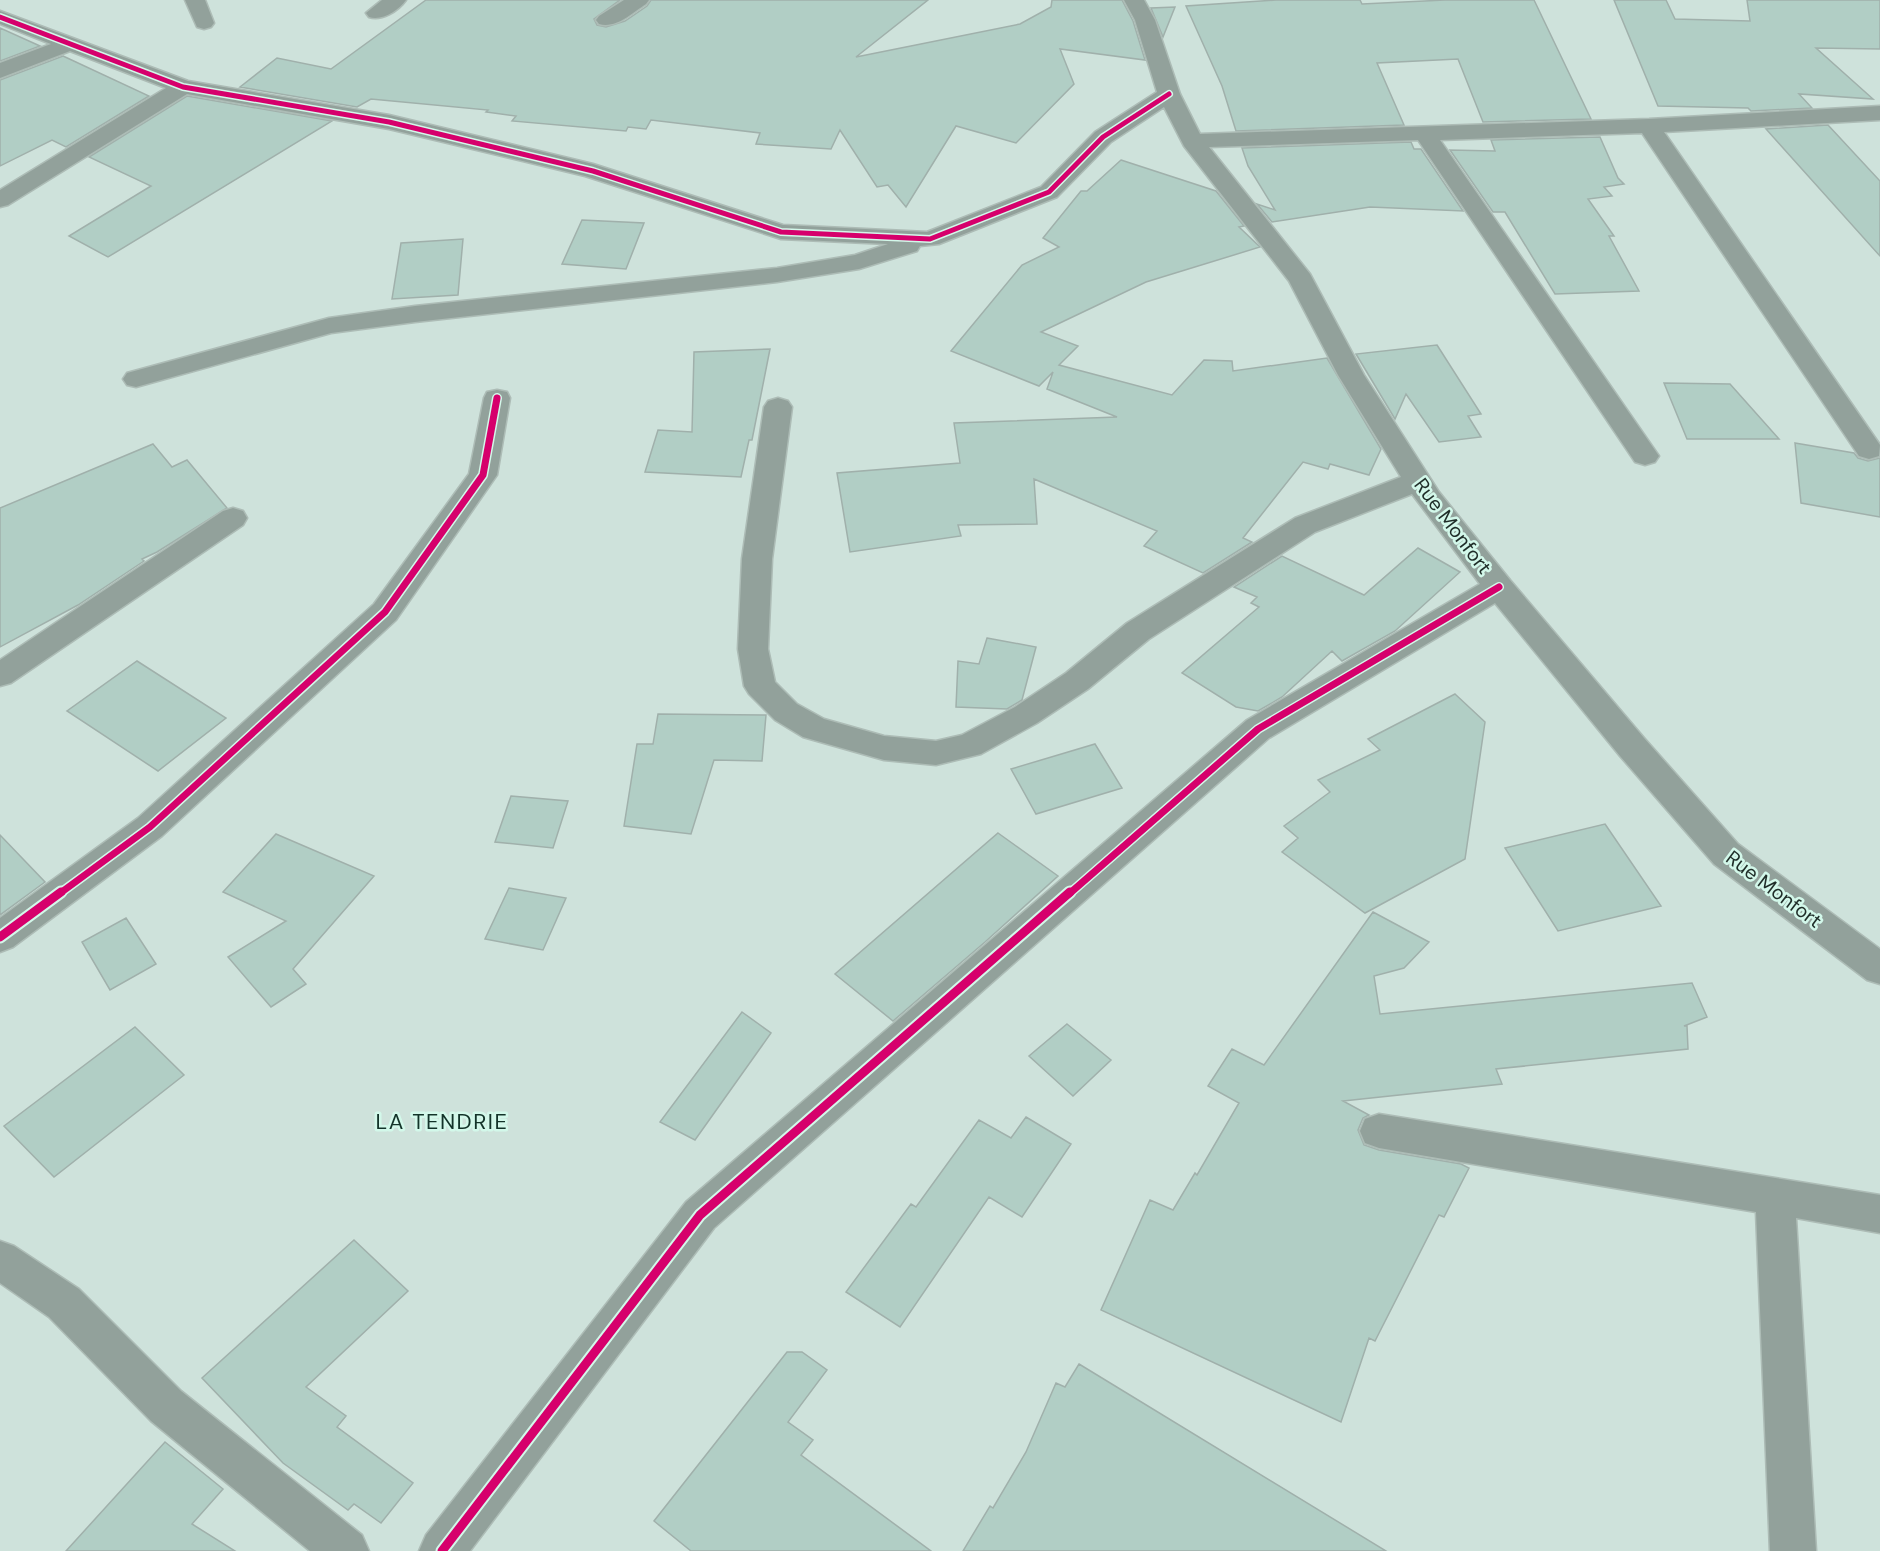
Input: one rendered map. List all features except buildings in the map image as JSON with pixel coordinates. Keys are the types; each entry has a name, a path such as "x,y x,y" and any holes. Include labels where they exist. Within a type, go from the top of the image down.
{"street":[{"path":"195,0 204,23"},
{"path":"376,13 396,0"},
{"path":"606,20 639,0"},
{"name":"Rue Monfort","path":"1134,0 1145,20 1169,94 1192,141 1301,279 1351,375 1418,481 1499,587 1632,747 1726,854 1880,969"},
{"path":"0,17 67,45 183,87 389,122 592,171 781,232 930,239"},
{"path":"0,71 67,45"},
{"path":"0,200 183,87"},
{"path":"136,379 329,326 415,314 777,275 859,262 930,239 1049,192 1102,137 1169,94"},
{"path":"1192,141 1876,117"},
{"path":"1649,126 1869,450"},
{"path":"1425,134 1645,456"},
{"path":"0,937 150,827 385,612 483,475 497,398"},
{"path":"778,407 758,559 753,649 760,686 786,712 814,728 884,748 936,753 969,745 1026,715 1077,681 1138,631 1305,525 1418,481"},
{"path":"0,675 233,518"},
{"path":"442,1551 700,1215 1258,729 1499,587"},
{"path":"1379,1131 1880,1214"},
{"path":"1775,1197 1793,1551"},
{"path":"0,1260 64,1303 166,1406 346,1551"}],"cycle path":[{"path":"0,17 183,87 389,122 593,171 781,232 930,239 1049,192 1103,137 1169,94"},
{"path":"0,937 150,827 385,612 483,475 497,398"},
{"path":"442,1551 700,1215 1258,729 1499,587"}],"district":[{"name":"LA TENDRIE","path":"442,1121"}]}
